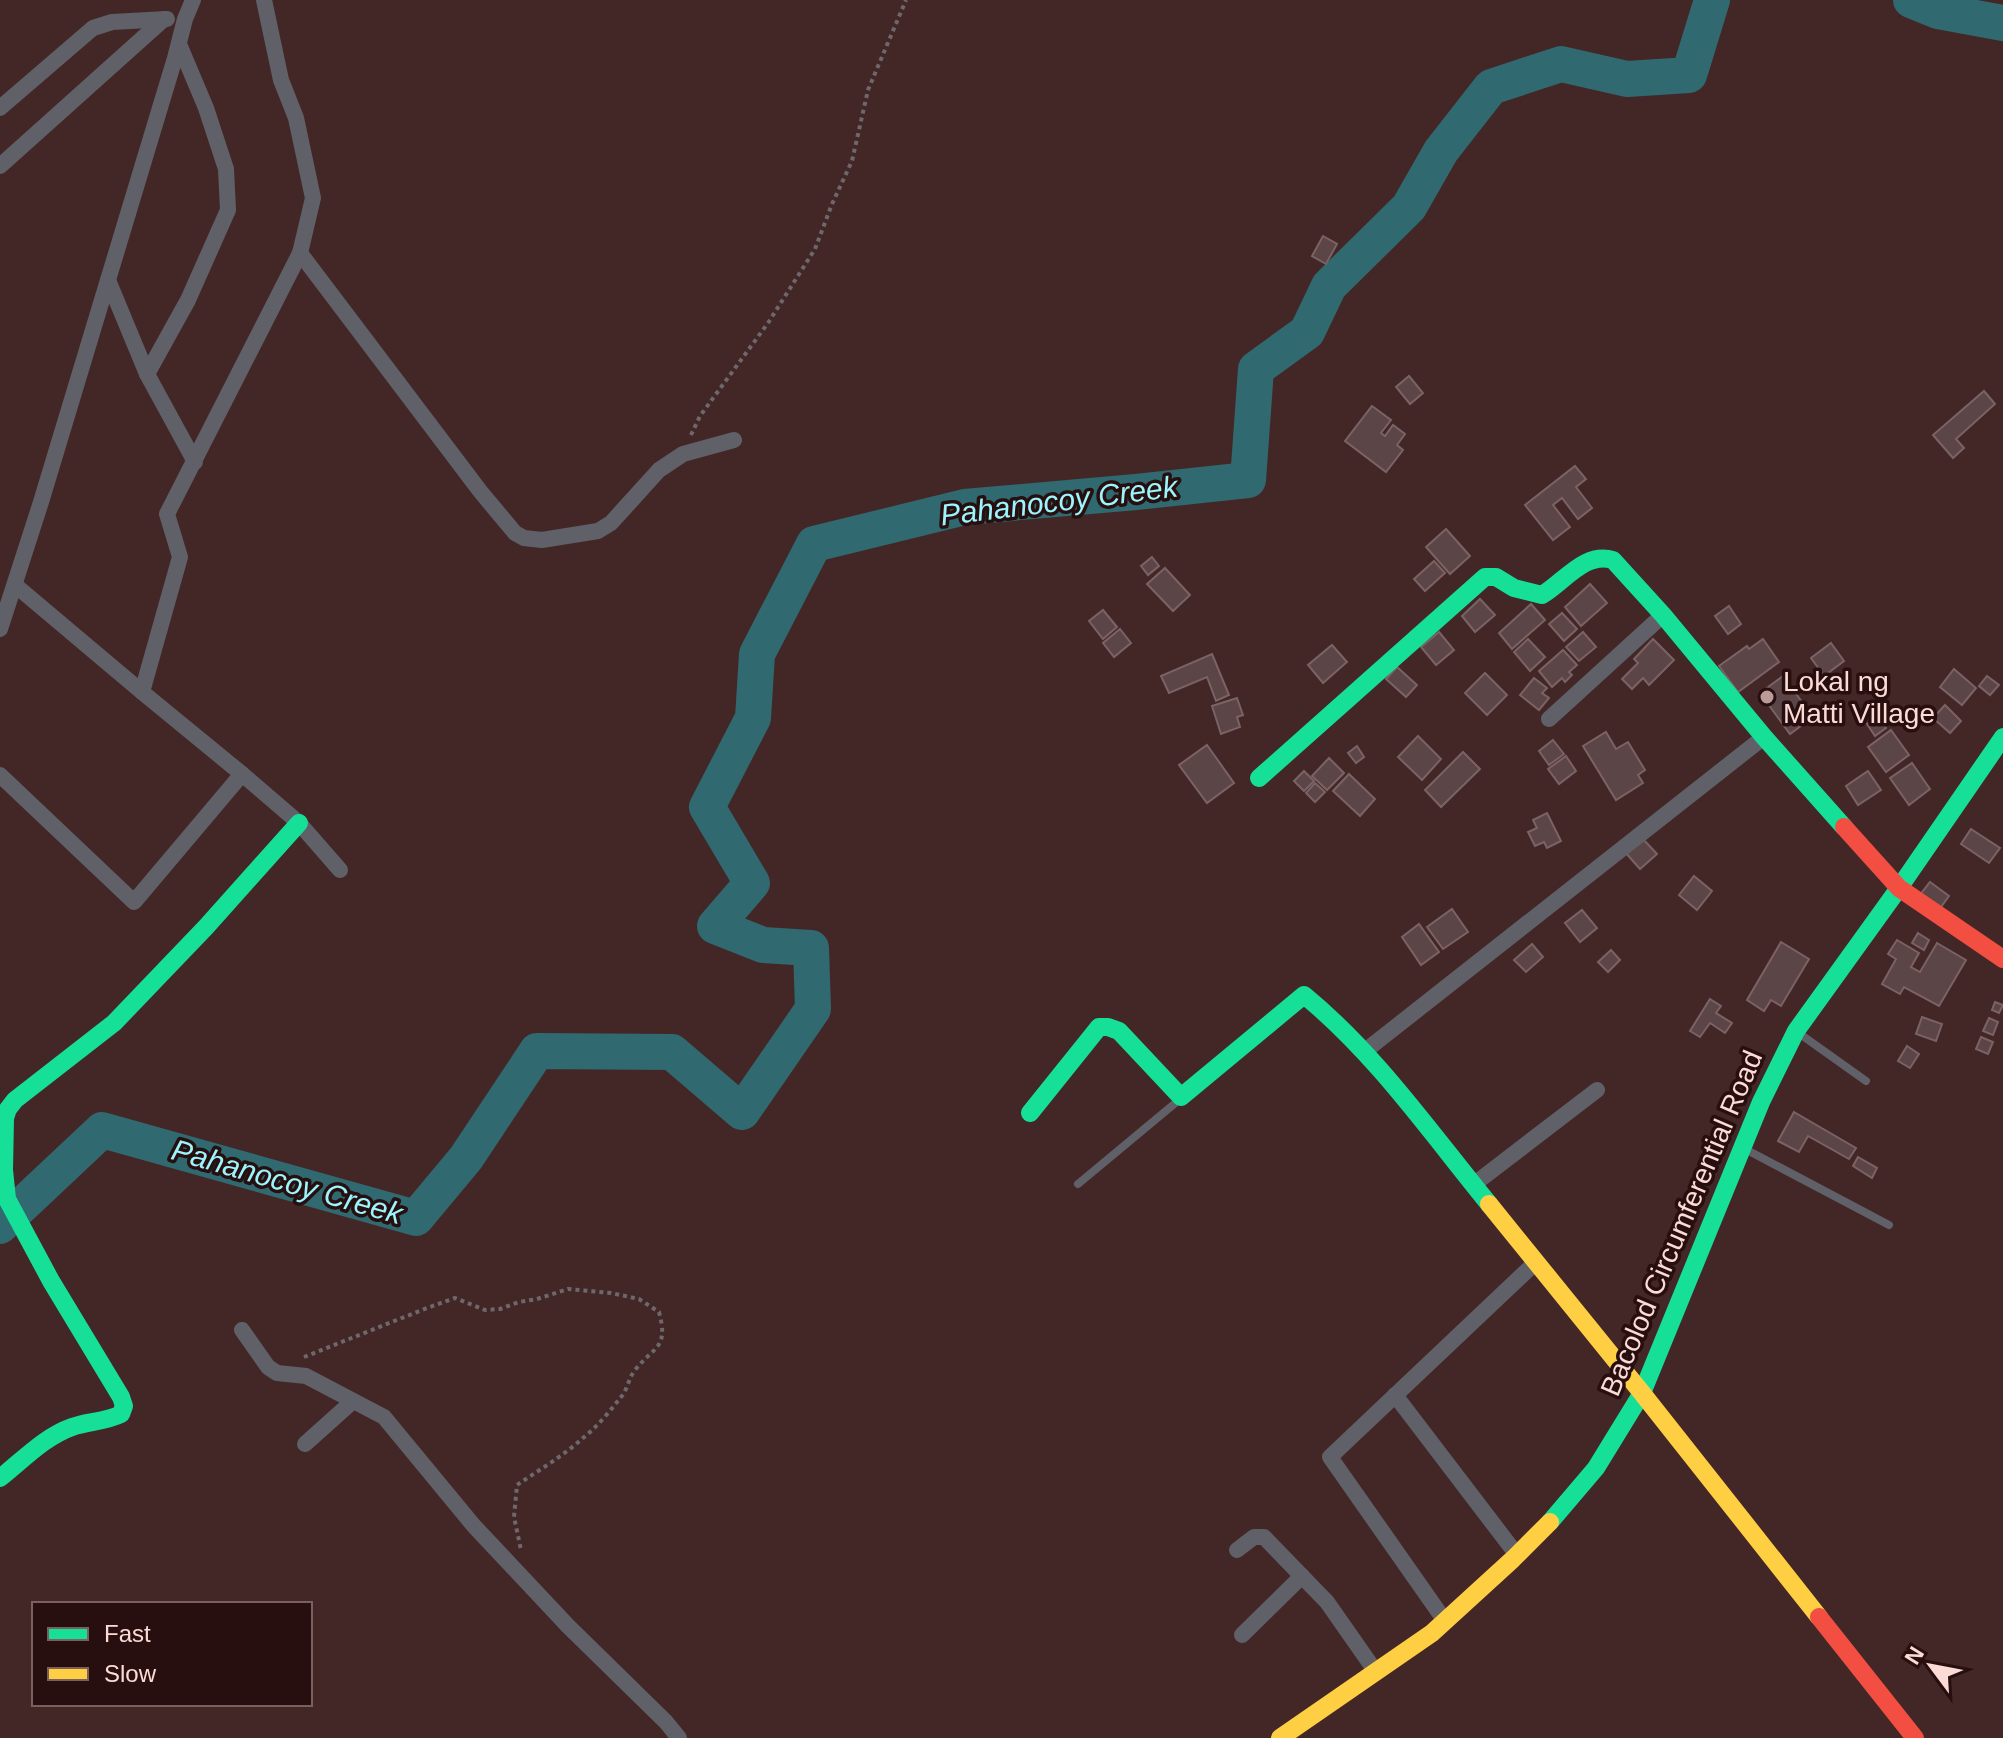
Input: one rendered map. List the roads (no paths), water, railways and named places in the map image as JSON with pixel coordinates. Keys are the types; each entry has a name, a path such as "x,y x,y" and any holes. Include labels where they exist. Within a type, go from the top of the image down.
{"street":[{"path":"0,629 193,0"},
{"path":"142,692 180,557 167,514 300,253 313,198 296,118 281,80 264,0"},
{"path":"0,166 164,19"},
{"path":"0,108 93,28 112,22 185,19"},
{"path":"147,374 188,300 228,210 226,169 206,108 179,44"},
{"path":"300,253 480,491 515,533 524,538 542,540 598,531 611,523 659,470 683,454 734,440"},
{"path":"108,280 147,374 195,462"},
{"path":"1259,778 1485,577 1496,577 1514,588 1542,595 1591,560 1602,557 1613,560 1663,615 1764,737 1899,888 2003,959"},
{"path":"15,585 299,823 340,870"},
{"path":"1549,719 1663,615"},
{"path":"1365,1051 1764,737"},
{"name":"Bacolod Circumferential Road","path":"1280,1738 1432,1633 1555,1517 1596,1468 1642,1393 1761,1102 1796,1031 2003,737"},
{"path":"0,775 134,902 242,774"},
{"path":"0,1478 66,1429 113,1419 121,1414 124,1406 7,1199 4,1170 5,1118 8,1109 15,1100 114,1023 299,823"},
{"path":"1030,1113 1099,1027 1119,1031 1181,1097 1304,995 1365,1051 1642,1393 1915,1738"},
{"path":"1473,1185 1597,1090"},
{"path":"1445,1621 1330,1457 1536,1262"},
{"path":"242,1330 268,1367 277,1373 306,1376 384,1417 474,1526 679,1738"},
{"path":"1395,1395 1517,1555"},
{"path":"305,1444 353,1401"},
{"path":"1237,1550 1254,1537 1264,1537 1327,1602 1376,1672"},
{"path":"1242,1635 1302,1576"}],"lane":[{"path":"1796,1031 1866,1081"},
{"path":"1078,1184 1181,1097"},
{"path":"1743,1148 1889,1225"}],"waterway":[{"name":"Pahanocoy Creek","path":"0,1226 102,1130 416,1218 466,1158 537,1051 672,1052 742,1112 813,1009 811,948 763,945 715,926 752,883 707,807 753,718 757,654 814,544 965,507 1248,480 1256,369 1307,332 1329,286 1409,207 1441,151 1491,87 1561,64 1627,79 1689,75 1712,0"},
{"name":"Pahanocoy Creek","path":"1911,0 1938,11 2003,23"}],"place":[{"name":"Lokal ng Matti Village","path":"1767,697"}]}
